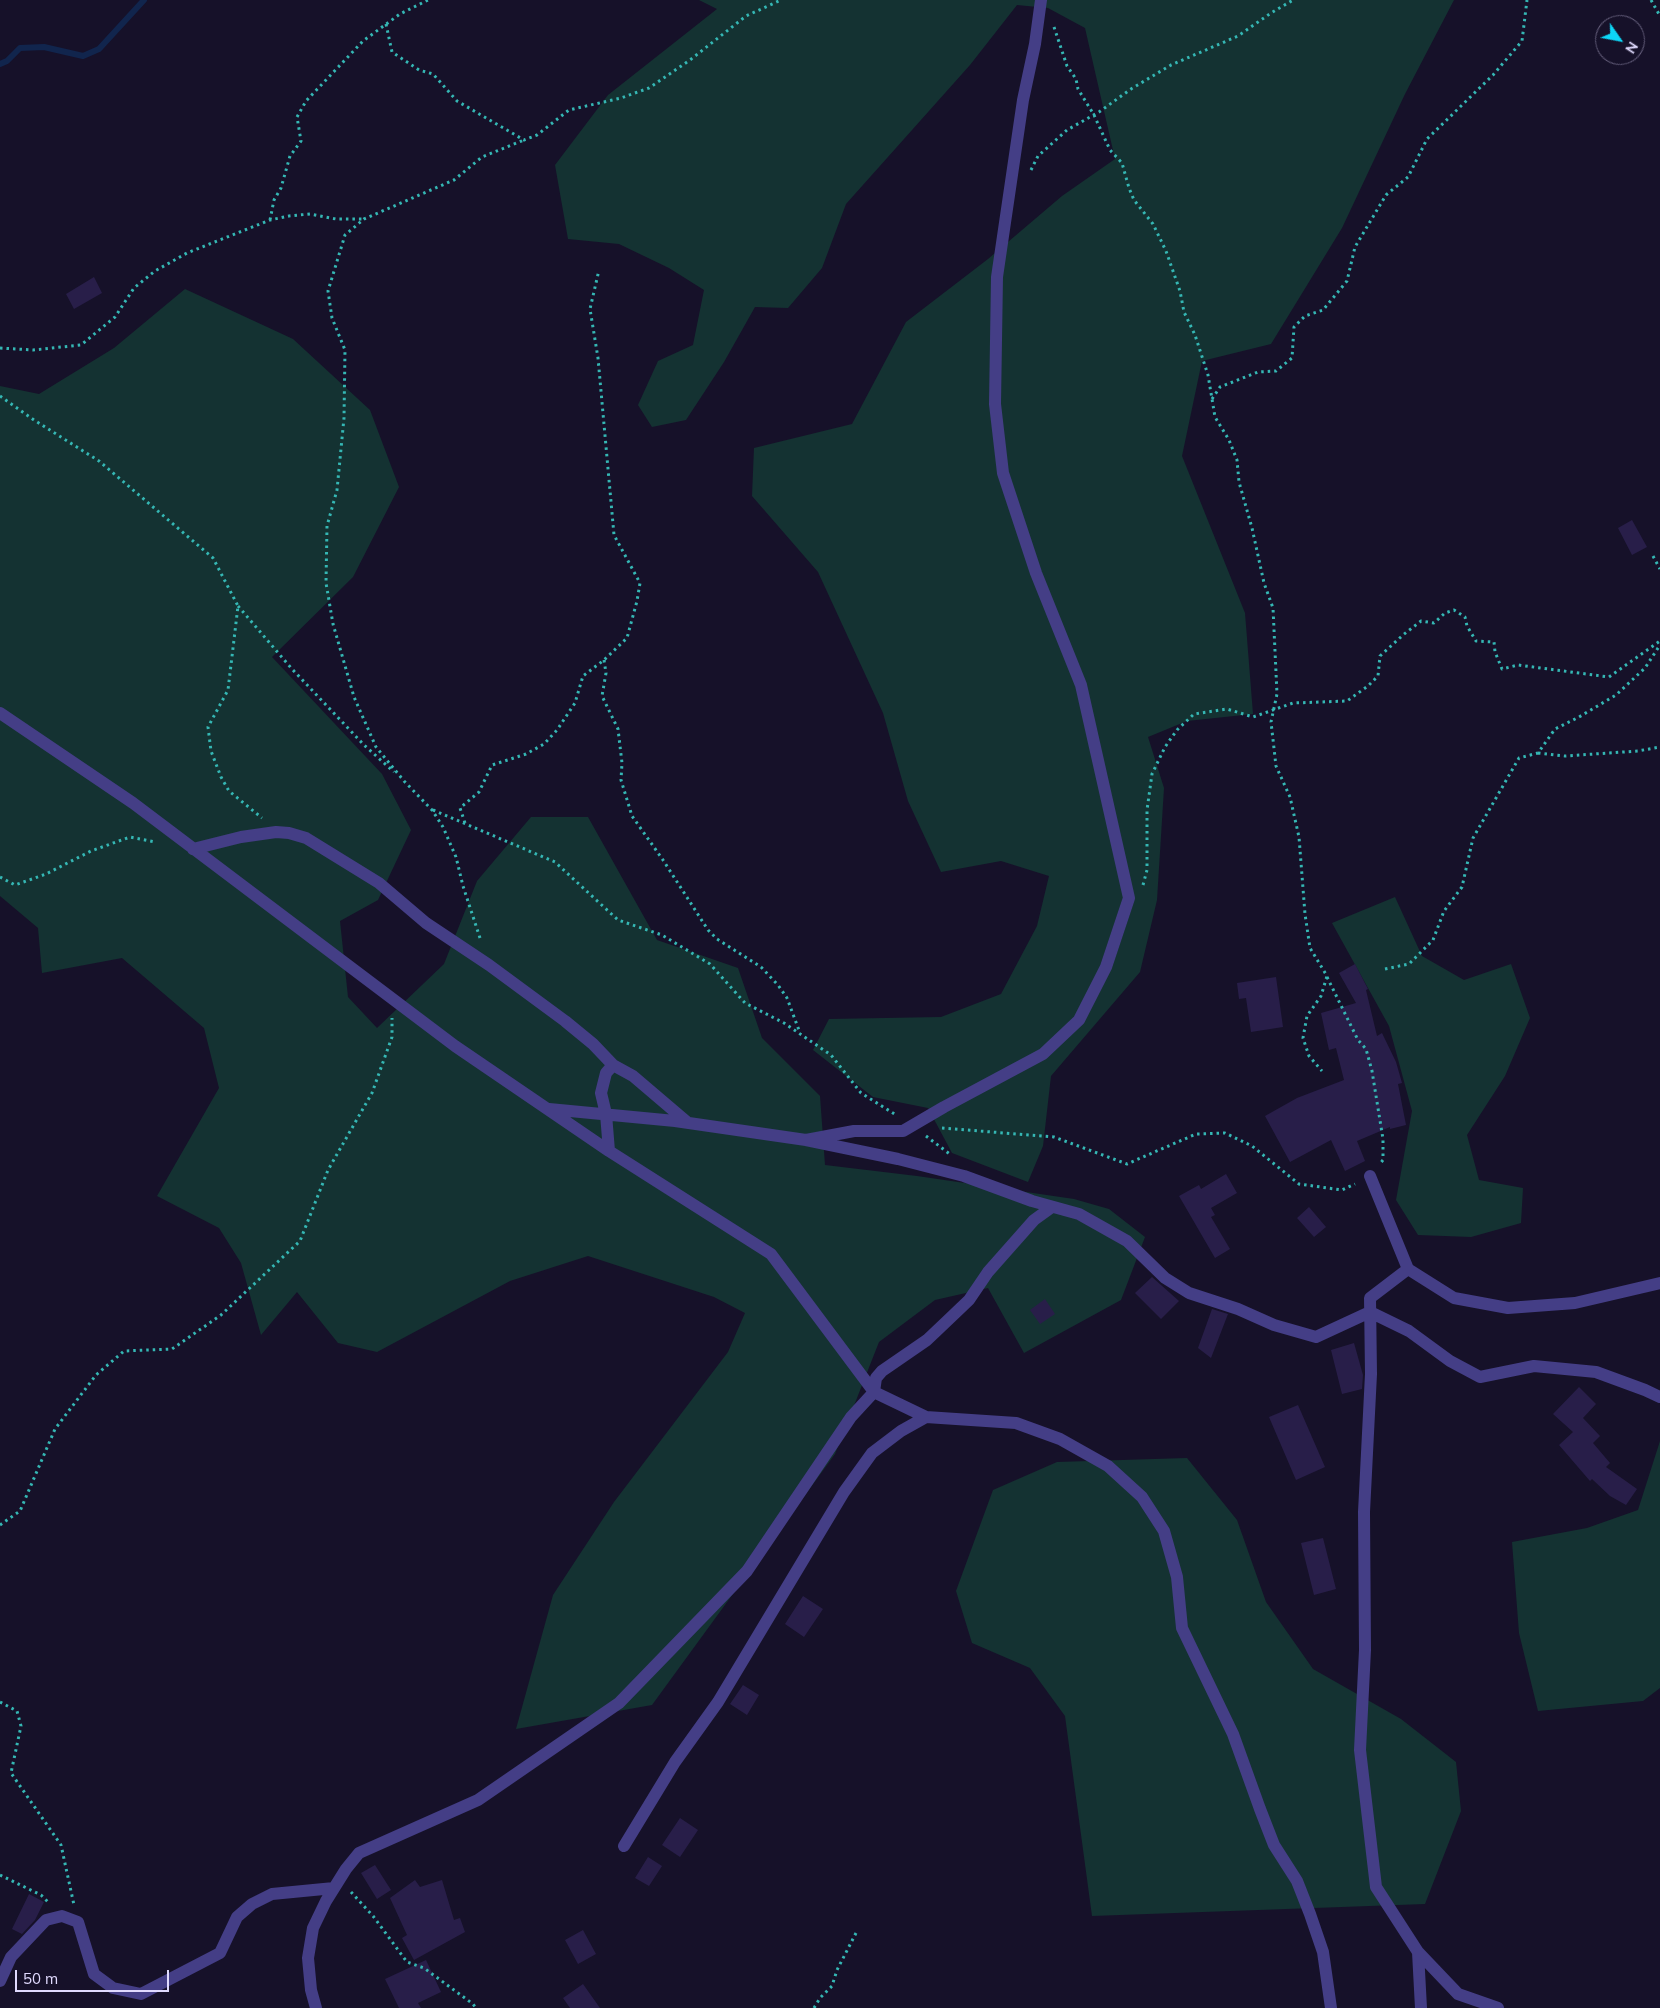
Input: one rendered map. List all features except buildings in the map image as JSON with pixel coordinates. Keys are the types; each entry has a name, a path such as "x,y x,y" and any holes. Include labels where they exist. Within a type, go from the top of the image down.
{"street":[{"path":"806,1140 854,1131 903,1131 944,1106 1042,1054 1079,1020 1106,967 1130,898 1081,685 1036,573 1003,474 995,404 997,277 1041,0"},
{"path":"0,713 133,803 454,1046 609,1151 771,1254 874,1392 926,1418 1016,1423 1060,1439 1108,1466 1142,1497 1164,1531 1177,1577 1182,1628 1234,1734 1274,1844 1297,1881 1310,1914 1323,1952 1331,2008"},
{"path":"193,849 241,837 276,832 290,832 306,838 379,883 426,923 489,965 565,1021 593,1044 613,1065 633,1076 687,1123"},
{"path":"609,1151 606,1114 601,1093 606,1073 613,1065"},
{"path":"546,1108 687,1123 806,1140 898,1159 964,1176 1052,1207 1079,1214 1127,1241 1165,1278 1189,1293 1238,1309 1274,1325 1316,1337 1370,1312"},
{"path":"1370,1176 1408,1269 1454,1298 1508,1308 1575,1303 1660,1283"},
{"path":"316,2008 311,1990 308,1958 313,1928 334,1888 359,1853 478,1800 619,1703 747,1570 851,1418 874,1392 876,1378 882,1371 927,1340 969,1300 988,1272 1034,1220 1052,1207"},
{"path":"1408,1269 1370,1298 1371,1374 1364,1512 1365,1650 1360,1750 1376,1887 1418,1952 1458,1994 1498,2008"},
{"path":"1370,1312 1410,1331 1450,1361 1480,1377 1534,1366 1596,1372 1660,1397"},
{"path":"624,1846 675,1762 718,1702 850,1484 872,1453 901,1431 926,1418"},
{"path":"0,1981 11,1957 46,1920 62,1916 78,1922 94,1974 113,1988 141,1994 220,1953 237,1917 252,1904 272,1894 334,1888"},
{"path":"1418,1952 1421,2008"}],"path":[{"path":"270,220 274,200 281,188 290,156 301,141 297,117 306,101 363,41 400,14 428,0"},
{"path":"489,965 462,886 456,857 443,827 432,810 376,748 354,697 333,624 326,583 327,526 337,490 344,418 345,350 332,318 328,290 345,235 364,219 454,180 482,157 537,135 570,110 621,98 649,88 690,60 746,16 781,0"},
{"path":"1030,172 1038,156 1067,130 1094,115 1171,65 1238,36 1293,0"},
{"path":"1211,400 1220,387 1258,372 1276,371 1292,358 1294,328 1306,316 1323,310 1347,281 1355,247 1386,195 1408,177 1427,139 1492,75 1522,41 1527,0"},
{"path":"1651,0 1660,16"},
{"path":"386,24 392,52 419,70 433,74 457,102 524,140"},
{"path":"941,1128 1054,1137 1127,1164 1196,1134 1225,1132 1252,1146 1299,1184 1342,1190 1370,1176 1383,1160 1383,1139 1372,1071 1366,1049 1358,1040 1327,976 1310,948 1305,914 1299,837 1290,797 1276,766 1271,722 1277,694 1273,608 1264,583 1252,528 1239,482 1237,460 1229,440 1215,417 1208,375 1195,335 1184,312 1180,291 1166,251 1153,224 1134,200 1122,163 1110,150 1094,115 1067,66 1054,26"},
{"path":"0,348 33,350 81,345 116,317 134,288 155,271 195,250 270,220 310,214 336,219 364,219"},
{"path":"466,824 460,808 480,792 492,765 526,754 544,744 557,730 575,703 583,676 628,638 640,583 614,535 598,358 590,309 599,270"},
{"path":"0,396 99,462 213,558 238,606 292,669 364,745 404,781"},
{"path":"1653,556 1660,569"},
{"path":"238,606 228,690 208,727 211,751 221,777 229,791 256,815 265,819"},
{"path":"1143,887 1147,870 1149,786 1152,774 1165,747 1177,730 1194,714 1227,709 1253,717 1293,703 1347,701 1378,676 1380,656 1403,635 1421,621 1434,622 1445,613 1454,610 1465,617 1467,626 1476,641 1494,642 1495,652 1502,669 1518,665 1609,677 1660,643"},
{"path":"1538,753 1555,729 1616,695 1645,668 1660,643"},
{"path":"604,660 606,673 602,696 618,729 622,763 621,780 632,816 708,930 717,939 761,967 778,985 787,998 800,1033"},
{"path":"1385,969 1409,964 1433,940 1444,911 1462,887 1474,838 1519,758 1538,753 1566,756 1638,751 1660,747"},
{"path":"432,810 555,862 618,920 662,935 710,964 745,1002 800,1033 831,1055 861,1093 913,1126 955,1158"},
{"path":"0,878 15,885 46,874 91,851 130,837 157,842"},
{"path":"1322,1071 1309,1056 1303,1038 1308,1016 1321,996 1327,976"},
{"path":"0,1526 20,1511 55,1429 96,1375 124,1351 172,1349 221,1315 300,1241 328,1170 372,1093 392,1037 392,1000"},
{"path":"0,1702 17,1711 21,1726 10,1773 60,1845 78,1922"},
{"path":"346,1869 351,1894 373,1916 407,1962 424,1968 476,2008"},
{"path":"0,1875 41,1895 62,1916"},
{"path":"814,2008 820,1998 832,1986 837,1970 856,1933"}],"green space":[{"path":"699,0 1454,0 1405,94 1342,228 1271,344 1202,361 1182,456 1245,613 1253,714 1187,721 1148,737 1164,788 1157,900 1140,972 1051,1076 1043,1146 1028,1182 952,1153 928,1108 873,1097 813,1050 829,1019 941,1017 1001,994 1037,926 1049,876 1001,861 941,872 908,801 883,713 818,572 752,496 754,448 852,424 906,322 988,259 1062,196 1115,159 1085,28 1048,8 1017,5 970,65 846,204 822,268 788,308 755,307 724,362 686,420 652,427 638,405 658,361 693,345 704,290 669,268 619,244 568,239 555,165 608,95 717,9"},
{"path":"185,289 293,339 370,410 399,487 353,577 272,657 382,774 411,830 378,900 340,921 348,997 377,1028 444,964 477,881 531,817 588,817 657,940 738,968 762,1038 820,1096 825,1165 917,1176 1074,1199 1109,1209 1145,1237 1121,1300 1024,1353 988,1288 935,1300 879,1342 835,1454 652,1705 516,1729 553,1595 614,1502 728,1352 745,1313 714,1297 588,1256 510,1281 377,1352 338,1343 297,1292 261,1335 241,1263 219,1228 157,1196 219,1088 204,1028 122,958 42,973 38,928 0,896 0,386 39,394 114,348"},
{"path":"1395,897 1422,956 1464,980 1511,964 1530,1018 1505,1076 1467,1135 1479,1180 1523,1188 1521,1223 1471,1237 1418,1235 1396,1200 1412,1111 1389,1026 1332,923"},
{"path":"1660,1441 1660,1688 1643,1701 1538,1711 1519,1633 1512,1542 1587,1528 1638,1510"},
{"path":"1187,1458 1237,1520 1266,1602 1313,1669 1401,1719 1456,1762 1461,1811 1425,1904 1092,1916 1065,1716 1030,1668 972,1643 956,1591 993,1490 1057,1462"}],"waterway":[{"path":"0,64 7,61 20,48 44,47 83,56 99,49 144,0"}]}
